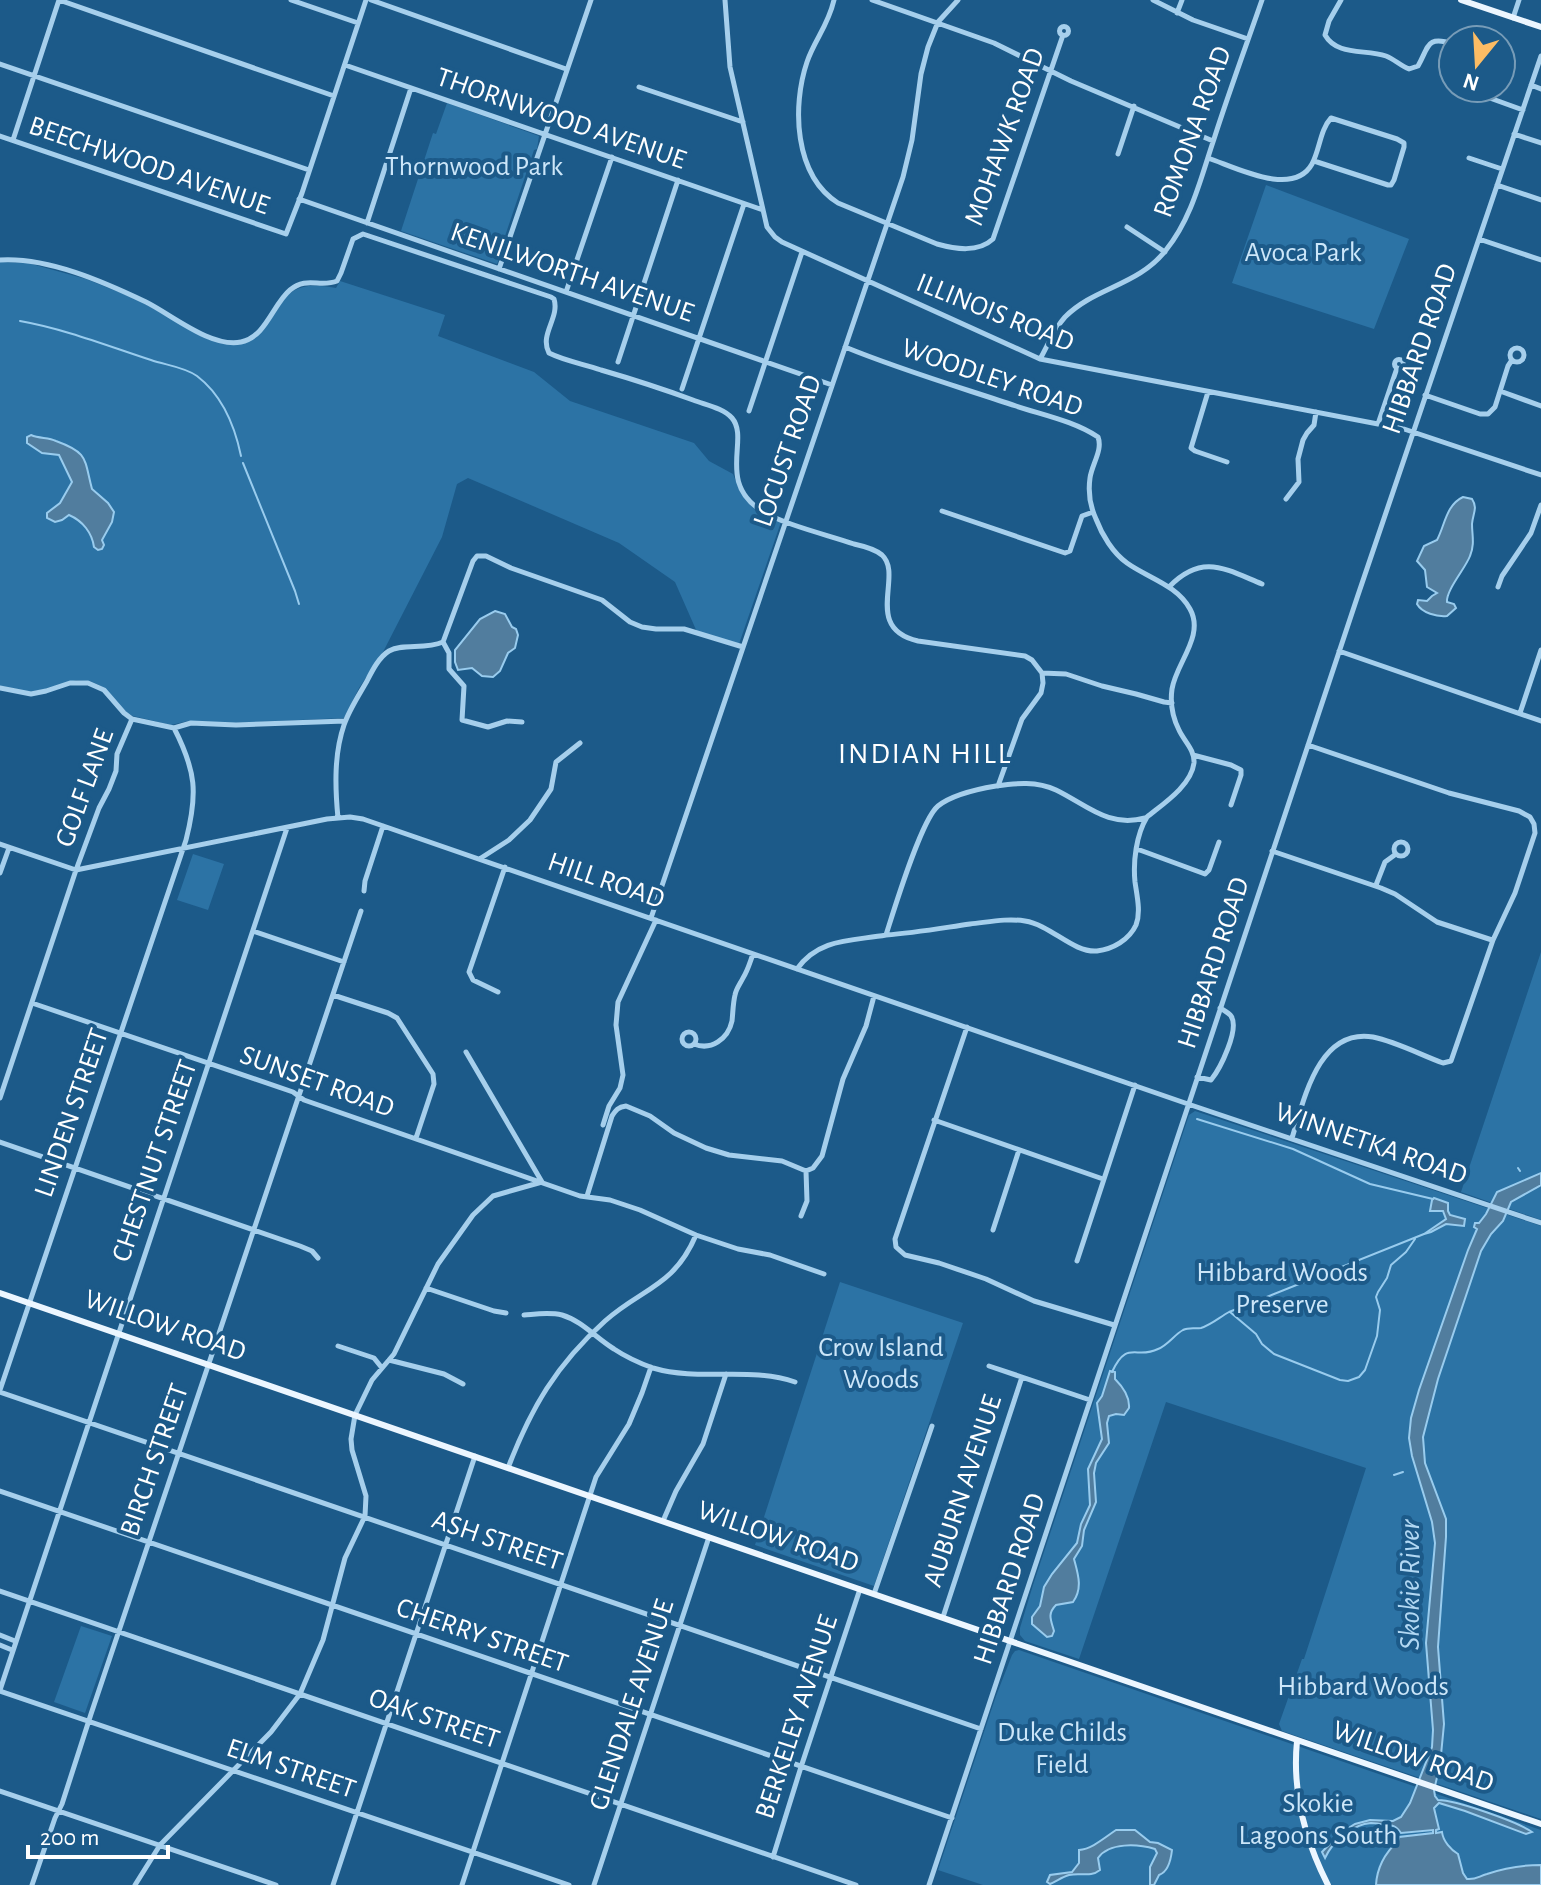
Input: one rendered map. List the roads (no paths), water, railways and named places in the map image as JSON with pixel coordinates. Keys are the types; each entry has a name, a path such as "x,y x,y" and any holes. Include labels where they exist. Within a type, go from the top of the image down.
{"main road":[{"path":"1461,0 1541,27"},
{"name":"WILLOW ROAD","path":"0,1293 1541,1824"},
{"path":"1297,1741 1296,1775 1304,1824 1328,1885"}],"street":[{"path":"13,140 59,0 334,96"},
{"path":"291,0 358,23"},
{"path":"299,199 368,0 566,69"},
{"path":"499,269 591,0"},
{"name":"ILLINOIS ROAD","path":"725,0 730,67 770,233 782,242 1040,359 1413,432 1541,475"},
{"path":"834,0 827,25 813,48 802,78 799,112 805,155 814,181 829,197 887,224"},
{"path":"872,0 994,43 1050,72 1213,141"},
{"name":"LOCUST ROAD","path":"603,1125 623,1075 616,1025 618,1002 654,919 887,224 910,152 928,47 938,22 958,0"},
{"path":"1153,0 1177,13 1248,39"},
{"path":"1177,13 1182,0"},
{"name":"ROMONA ROAD","path":"1040,359 1057,328 1073,310 1134,278 1150,266 1165,252 1186,219 1262,0"},
{"path":"1341,0 1326,26 1325,35 1329,42 1339,48 1386,56 1409,69 1418,66 1426,48 1437,41"},
{"path":"1513,18 1519,0"},
{"name":"MOHAWK ROAD","path":"887,224 951,247 980,247 990,242 1063,35"},
{"name":"HIBBARD ROAD","path":"929,1885 1272,851 1541,56"},
{"path":"0,64 310,170"},
{"name":"THORNWOOD AVENUE","path":"345,65 764,210"},
{"path":"1531,85 1541,89"},
{"path":"639,87 743,122"},
{"path":"367,223 411,88"},
{"path":"1506,104 1523,110"},
{"path":"1118,154 1134,106"},
{"path":"1208,158 1275,180 1296,178 1306,172 1314,161 1331,118 1404,143 1391,185 1314,161"},
{"path":"1514,134 1541,143"},
{"name":"BEECHWOOD AVENUE","path":"0,136 286,234 299,199"},
{"path":"566,292 612,157"},
{"path":"1469,158 1502,169"},
{"path":"618,362 678,180"},
{"path":"1497,185 1541,200"},
{"name":"KENILWORTH AVENUE","path":"299,199 832,385"},
{"path":"682,389 745,204"},
{"path":"1127,227 1165,252"},
{"path":"0,260 28,261 70,272 141,300 206,336 235,343 254,336 286,295 299,284 337,281 353,239 359,234 367,234 551,297 556,308 546,338 549,353 661,389 728,415 737,429 736,466 741,488 758,507 786,521 883,556 888,569 887,612 895,628 905,636 918,641 1025,656 1032,660 1042,673 1041,693 1022,719 998,786"},
{"path":"1479,239 1541,260"},
{"path":"749,411 802,252"},
{"name":"WOODLEY ROAD","path":"845,347 1094,435 1100,443 1089,480 1089,492 1093,512 1106,539 1128,565 1169,587 1188,605 1194,622 1192,639 1174,681 1172,703"},
{"path":"1425,395 1488,414 1493,410 1512,360"},
{"path":"1378,424 1397,368"},
{"path":"1500,391 1541,406"},
{"path":"1208,392 1190,446 1195,451 1227,462"},
{"path":"1286,499 1299,482 1298,459 1305,436 1314,425 1316,412"},
{"path":"1498,587 1531,533 1541,505"},
{"path":"942,511 1065,553 1070,551 1082,516 1093,512"},
{"path":"522,722 507,721 488,727 462,720 464,686 449,669 449,653 443,642 477,556 483,555 602,600 630,622 642,627 684,629 743,647"},
{"path":"1169,587 1187,572 1203,566 1225,568 1262,584"},
{"path":"338,818 338,750 345,721 368,678 387,652 399,648 429,647 443,642"},
{"path":"1520,713 1541,650"},
{"path":"1339,651 1541,721"},
{"path":"797,969 821,947 840,941 1015,920 1047,928 1085,950 1108,949 1127,937 1137,919 1135,877 1141,829 1147,817 1181,787 1192,769 1193,755 1178,728 1172,703 1097,685 1060,672 1042,673"},
{"path":"0,688 31,694 70,683 88,683 104,690 132,719 174,728 191,723 236,725 345,721"},
{"name":"GOLF LANE","path":"0,1098 76,870 116,771 117,754 132,719"},
{"name":"LINDEN STREET","path":"0,1391 183,849 193,807 193,778 187,753 174,728"},
{"path":"480,859 509,840 530,820 551,789 556,762 580,743"},
{"path":"1292,1138 1317,1067 1326,1055 1344,1042 1358,1037 1372,1037 1443,1063 1451,1061 1493,940 1515,893 1533,843 1534,828 1530,817 1519,811 1449,793 1308,745"},
{"path":"1193,755 1241,770 1231,805"},
{"path":"886,935 932,812 953,798 1023,783 1045,786 1115,820 1147,817"},
{"name":"HILL ROAD","path":"76,870 288,827 355,817 1188,1104"},
{"path":"364,891 383,826"},
{"name":"CHESTNUT STREET","path":"0,1690 288,827"},
{"path":"1137,849 1205,874 1219,842"},
{"path":"0,844 76,870"},
{"path":"0,873 9,847"},
{"path":"1272,851 1376,885 1437,922 1493,940"},
{"path":"1376,885 1385,862 1396,854"},
{"path":"498,992 473,980 469,972 505,867"},
{"name":"BIRCH STREET","path":"32,1885 361,911"},
{"path":"253,931 344,962"},
{"path":"694,1044 709,1046 728,1032 735,992 753,954"},
{"path":"333,995 397,1018 433,1074 434,1084 416,1138"},
{"path":"587,1196 612,1116 622,1106 650,1116 674,1133 706,1148 729,1155 782,1161 806,1171 813,1168 822,1156 843,1079 866,1026 874,996"},
{"name":"SUNSET ROAD","path":"32,1003 293,1092 304,1100 580,1196 610,1200 696,1235 738,1249 770,1255 824,1274"},
{"path":"1197,1077 1211,1080 1230,1043 1233,1020 1220,1008"},
{"path":"967,1027 895,1239 896,1247 905,1255 939,1263 986,1279 1034,1301 1114,1325"},
{"path":"135,1885 160,1845 271,1732 300,1694 323,1640 345,1558 365,1516 366,1496 352,1450 355,1415 372,1380 394,1354 438,1264 473,1215 493,1196 542,1182 466,1052"},
{"path":"1077,1261 1135,1085"},
{"name":"WINNETKA ROAD","path":"1188,1104 1541,1223"},
{"path":"934,1120 1104,1179"},
{"path":"0,1142 300,1246 312,1251 318,1258"},
{"path":"993,1230 1019,1150"},
{"path":"801,1216 807,1201 806,1171"},
{"path":"508,1468 539,1398 560,1369 592,1333 617,1311 668,1277 687,1256 696,1235"},
{"path":"426,1288 506,1313"},
{"path":"524,1315 562,1315 579,1323 624,1355 671,1372 765,1375 795,1382"},
{"path":"338,1346 374,1358 382,1368"},
{"path":"389,1360 444,1374 463,1384"},
{"path":"989,1366 1090,1400"},
{"path":"462,1885 596,1477 635,1411 651,1367"},
{"path":"663,1521 703,1444 726,1374"},
{"name":"AUBURN AVENUE","path":"943,1617 1022,1377"},
{"name":"ASH STREET","path":"0,1391 981,1729"},
{"path":"874,1594 932,1426"},
{"path":"333,1885 475,1456"},
{"name":"CHERRY STREET","path":"0,1491 952,1818"},
{"name":"GLENDALE AVENUE","path":"594,1885 709,1537"},
{"name":"BERKELEY AVENUE","path":"773,1857 860,1589"},
{"name":"OAK STREET","path":"0,1591 856,1885"},
{"path":"0,1635 15,1641"},
{"path":"0,1645 12,1650"},
{"name":"ELM STREET","path":"0,1690 569,1885"},
{"path":"0,1791 276,1885"}],"waterway":[{"path":"20,321 70,333 192,373 214,392 220,402 231,423 241,456"},
{"path":"243,463 299,604"},
{"path":"1197,1119 1293,1149 1370,1184 1433,1199"},
{"path":"1112,1372 1127,1353 1158,1349 1183,1330 1205,1327 1229,1312 1424,1234"},
{"path":"1230,1312 1274,1354 1340,1380 1359,1377 1365,1370 1377,1336 1380,1310 1376,1297 1378,1292 1391,1265 1415,1239"},
{"path":"1394,1475 1403,1472"}],"district":[{"name":"INDIAN HILL","path":"925,754"}],"park label":[{"name":"Thornwood Park","path":"474,167"},
{"name":"Avoca Park","path":"1303,253"},
{"name":"Hibbard Woods Preserve","path":"1282,1289"},
{"name":"Crow Island Woods","path":"881,1364"},
{"name":"Hibbard Woods","path":"1363,1687"},
{"name":"Duke Childs Field","path":"1062,1749"},
{"name":"Skokie Lagoons South","path":"1318,1820"}],"water label":[{"name":"Skokie River","path":"1410,1585"}]}
